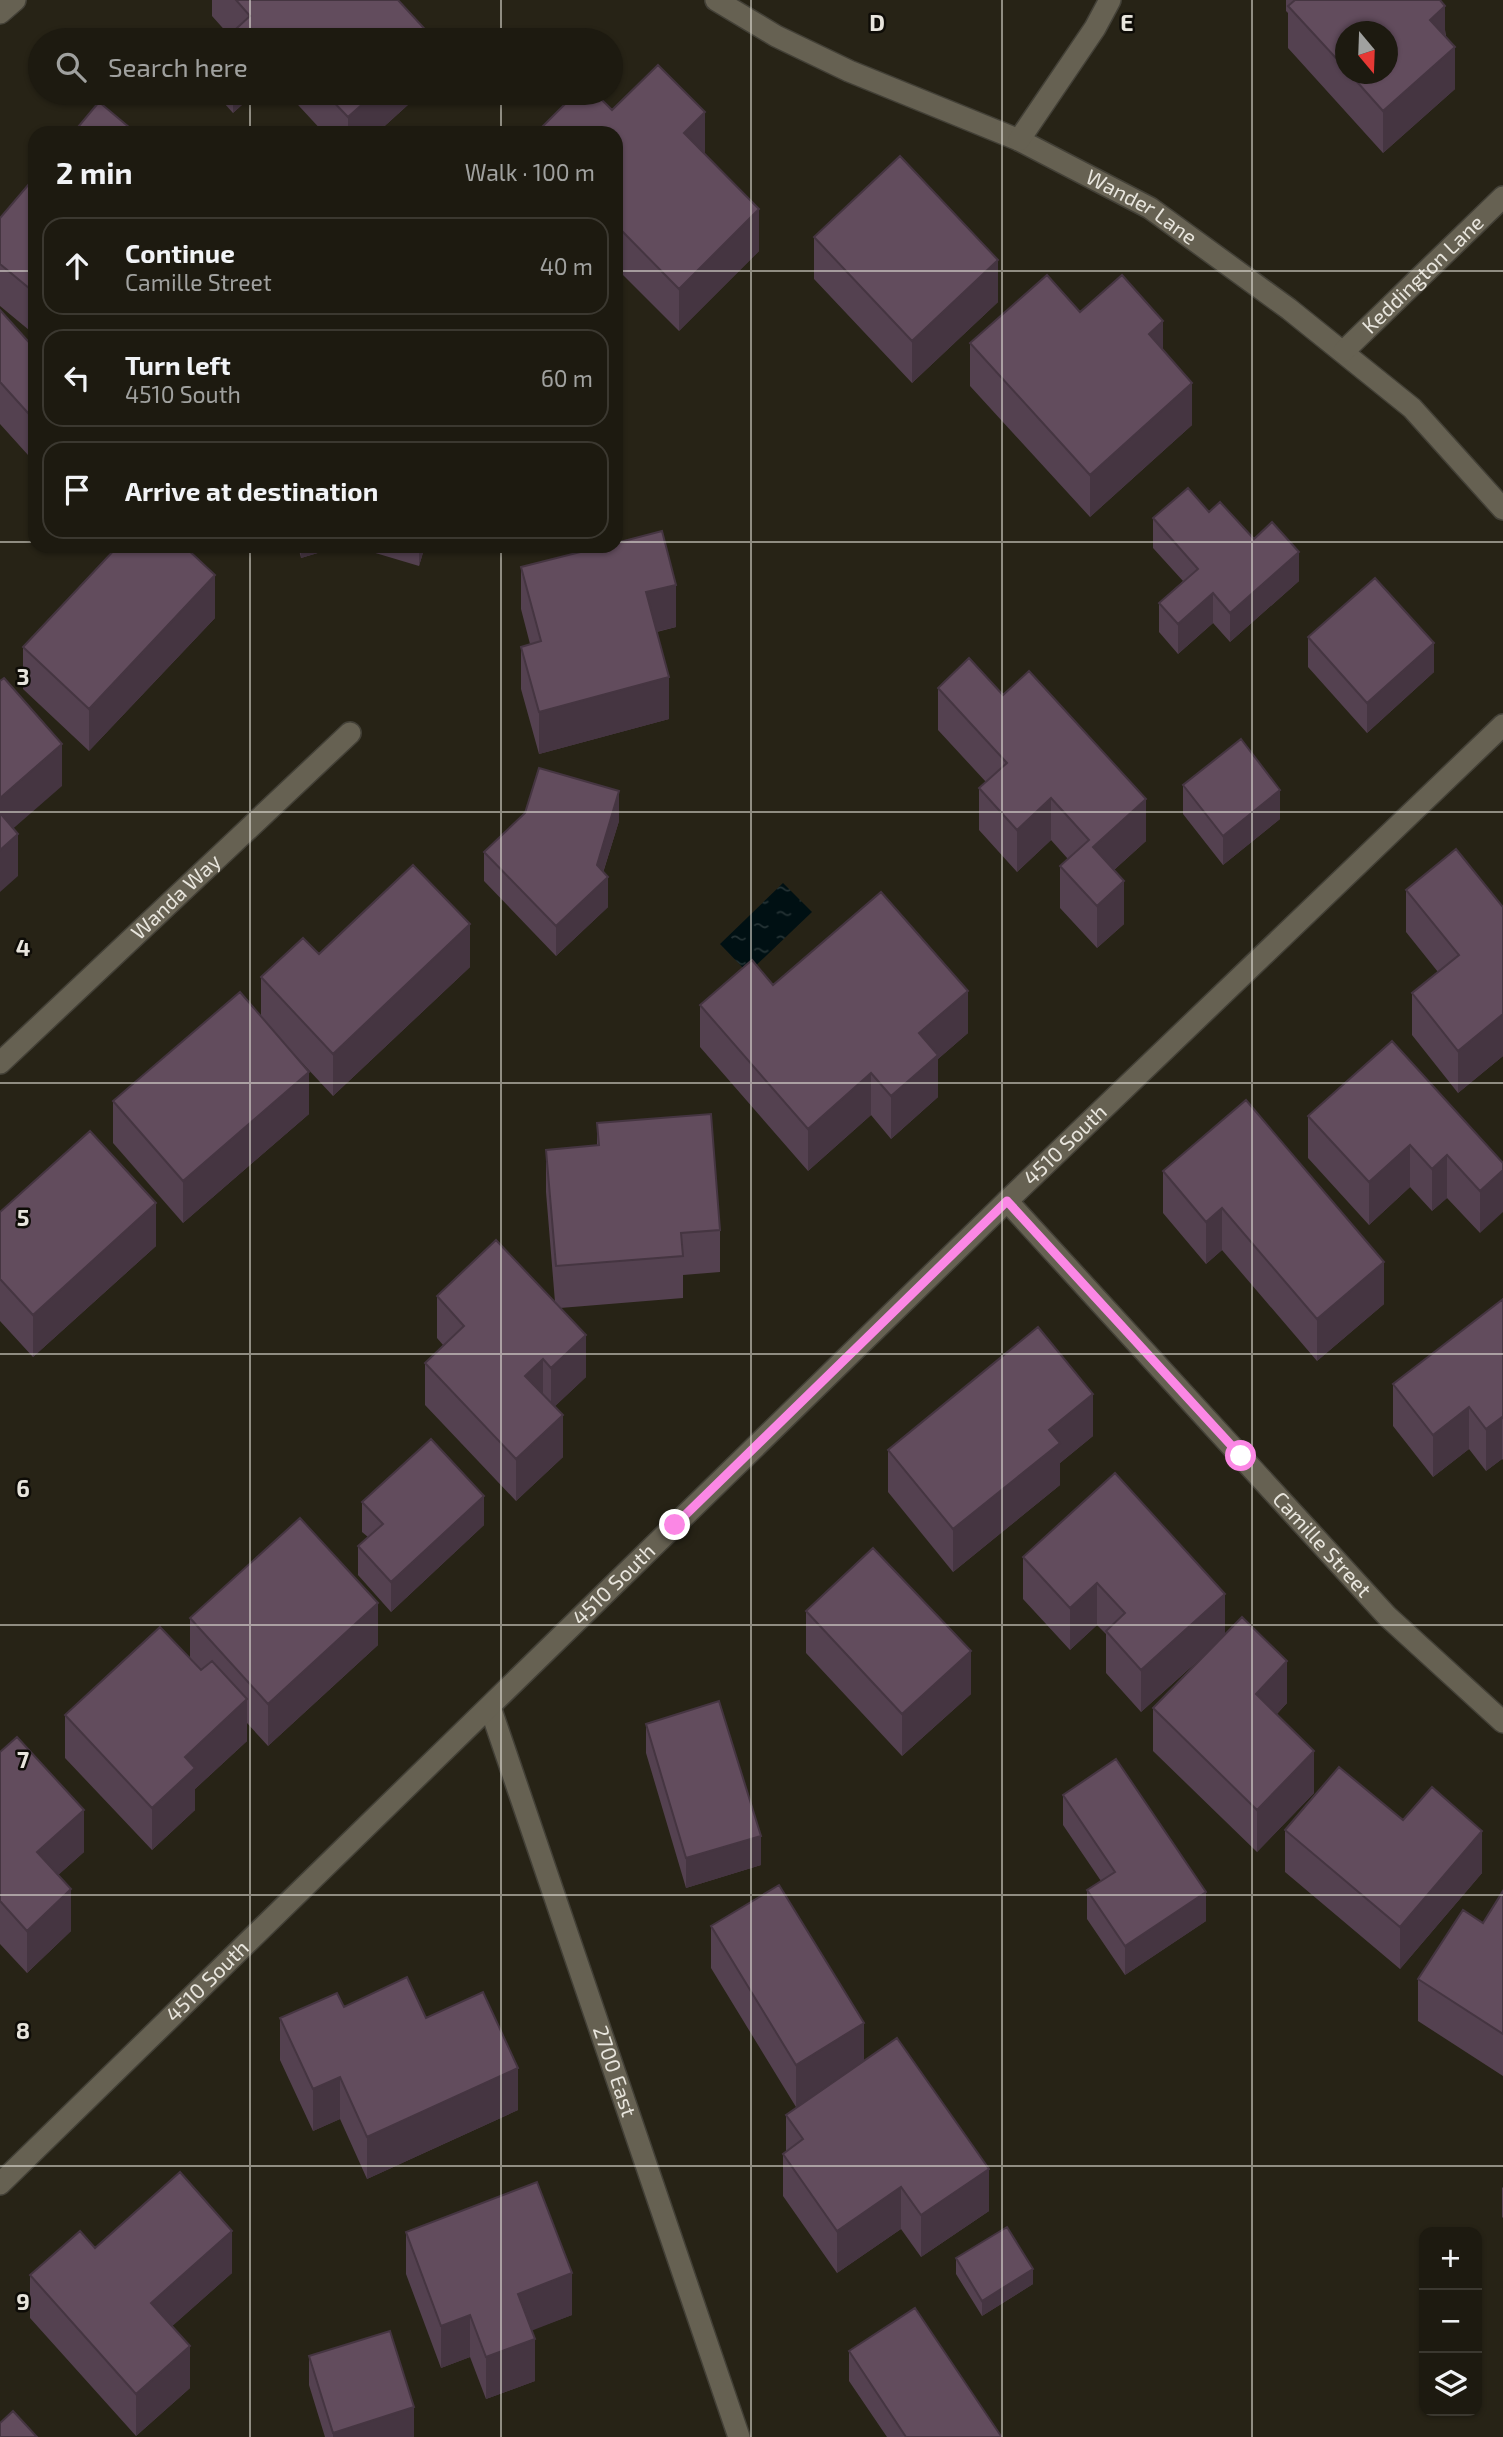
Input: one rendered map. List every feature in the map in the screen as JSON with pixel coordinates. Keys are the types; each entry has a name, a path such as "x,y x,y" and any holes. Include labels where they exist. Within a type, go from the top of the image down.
{"street":[{"path":"0,13 15,0"},
{"name":"Wander Lane","path":"716,0 776,36 849,71 1019,140 1150,208 1343,351 1412,408 1503,509"},
{"path":"1019,140 1081,49 1110,0"},
{"name":"Keddington Lane","path":"1343,351 1503,197"},
{"name":"4510 South","path":"0,2184 1007,1201 1503,726"},
{"name":"Wanda Way","path":"0,1063 350,733"},
{"name":"Camille Street","path":"1007,1201 1387,1616 1503,1722"},
{"name":"2700 East","path":"490,1707 739,2437"}],"water":[{"path":"783,883 812,912 748,973 720,944"}],"building":[{"path":"236,0 398,0 424,28 237,28 250,16"},
{"path":"1295,0 1440,0 1445,6 1430,20 1455,47 1383,111 1359,84 1398,84 1398,21 1335,21 1335,57 1288,6"},
{"path":"658,65 705,112 684,133 759,209 679,289 623,232 623,126 543,126 564,105 607,105 612,110 617,105 623,105 623,99"},
{"path":"96,105 103,105 128,126 79,126"},
{"path":"336,105 362,105 348,117"},
{"path":"900,156 998,260 912,341 814,237"},
{"path":"28,185 28,287 0,264 0,218"},
{"path":"1047,275 1080,312 1122,275 1163,321 1149,334 1192,383 1090,475 970,343"},
{"path":"0,310 28,341 28,413 0,382"},
{"path":"1188,488 1209,512 1220,502 1254,539 1272,522 1299,552 1230,613 1213,593 1178,624 1159,603 1198,569 1153,518"},
{"path":"662,531 676,585 646,592 669,677 539,712 521,647 541,641 521,567 576,553 623,553 623,541"},
{"path":"111,553 191,553 215,575 89,709 23,647"},
{"path":"1375,578 1434,643 1367,703 1308,637"},
{"path":"969,658 1003,695 1029,671 1146,799 1093,847 1124,881 1097,906 1060,866 1089,840 1051,798 1017,830 979,788 1007,763 938,688"},
{"path":"4,678 62,744 0,798 0,681"},
{"path":"1241,739 1280,790 1223,836 1183,785"},
{"path":"539,768 619,791 597,865 608,877 556,926 484,852 525,813"},
{"path":"0,813 18,834 0,850"},
{"path":"1456,849 1503,907 1503,1014 1458,1051 1412,993 1459,955 1406,890"},
{"path":"413,865 470,924 333,1054 261,977 303,938 319,954"},
{"path":"881,892 968,991 919,1033 938,1055 891,1096 871,1073 808,1129 700,1005 752,960 773,985"},
{"path":"240,992 309,1072 183,1181 113,1101"},
{"path":"1392,1041 1503,1163 1503,1170 1480,1191 1447,1155 1432,1169 1410,1145 1369,1182 1308,1116"},
{"path":"1246,1100 1384,1262 1317,1319 1222,1208 1206,1222 1163,1171"},
{"path":"711,1114 720,1230 681,1233 683,1256 556,1266 546,1150 599,1145 597,1123"},
{"path":"90,1131 156,1203 33,1315 0,1279 0,1212"},
{"path":"496,1240 586,1335 551,1368 543,1359 525,1376 563,1415 516,1459 425,1363 464,1326 437,1296"},
{"path":"1503,1299 1503,1418 1486,1429 1469,1407 1433,1435 1393,1384"},
{"path":"1038,1327 1093,1394 1049,1430 1060,1443 953,1529 888,1450"},
{"path":"431,1439 484,1496 391,1582 358,1546 383,1524 362,1502"},
{"path":"1115,1473 1225,1594 1141,1670 1106,1631 1125,1613 1097,1583 1070,1608 1023,1557"},
{"path":"300,1518 378,1603 268,1704 190,1618"},
{"path":"873,1548 971,1651 902,1714 806,1611"},
{"path":"1242,1617 1287,1661 1256,1694 1314,1751 1257,1810 1153,1708"},
{"path":"160,1627 201,1670 212,1661 247,1699 185,1757 195,1768 152,1808 65,1715"},
{"path":"719,1701 761,1836 686,1858 646,1724"},
{"path":"17,1737 84,1810 37,1852 71,1889 27,1931 0,1901 0,1752"},
{"path":"1116,1759 1206,1892 1125,1946 1087,1890 1115,1872 1063,1795"},
{"path":"1339,1767 1403,1820 1432,1787 1482,1831 1400,1927 1285,1830"},
{"path":"779,1885 864,2023 796,2065 711,1926"},
{"path":"1503,1891 1503,2034 1418,1979 1463,1910 1483,1923"},
{"path":"407,1977 426,2018 483,1992 518,2068 367,2137 340,2077 313,2089 280,2018 337,1993 344,2007"},
{"path":"897,2038 989,2169 921,2215 901,2187 837,2231 783,2154 803,2139 786,2115"},
{"path":"180,2172 232,2231 151,2303 190,2346 136,2394 30,2275 80,2231 95,2248"},
{"path":"537,2182 572,2273 518,2294 535,2339 486,2357 470,2315 441,2326 406,2232"},
{"path":"1007,2227 1033,2269 982,2301 956,2258"},
{"path":"915,2308 1000,2437 906,2437 849,2351"},
{"path":"390,2331 414,2407 333,2433 309,2356"},
{"path":"13,2411 37,2437 0,2437 0,2423"}],"route":[{"path":"675,1525 1007,1201 1241,1456"}]}
